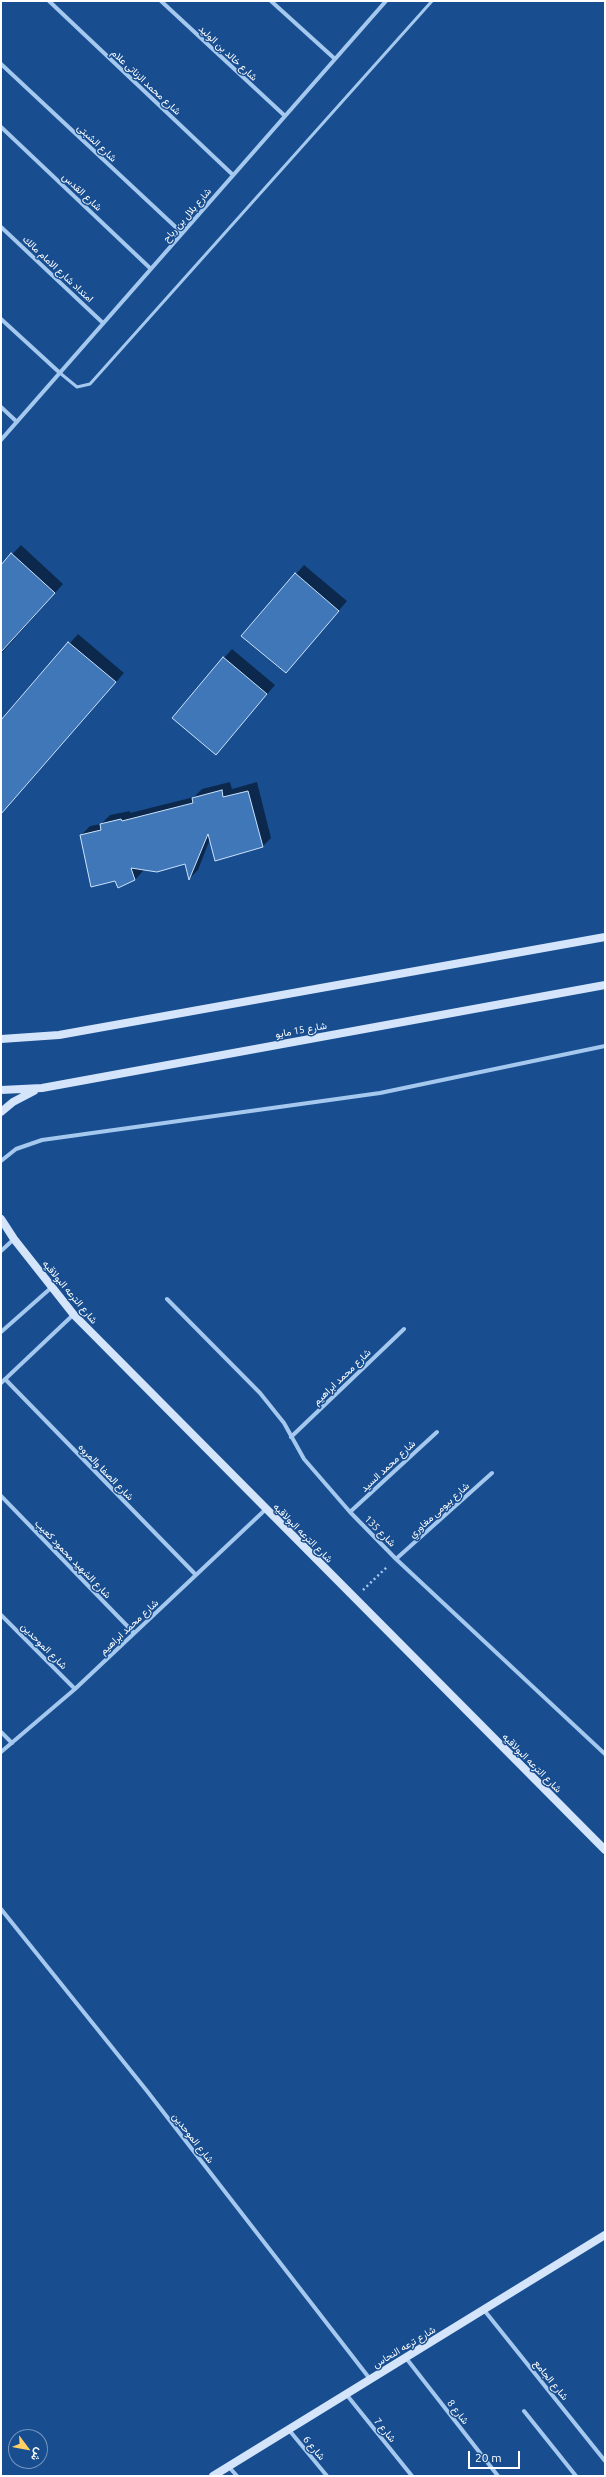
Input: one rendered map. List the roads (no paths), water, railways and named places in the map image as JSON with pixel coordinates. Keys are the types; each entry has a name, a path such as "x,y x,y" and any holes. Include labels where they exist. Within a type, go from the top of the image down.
{"street":[{"name":"شارع محمد الزناتى علام","path":"49,1 233,175"},
{"name":"شارع خالد بن الوليد","path":"161,1 285,116"},
{"path":"272,1 334,59"},
{"name":"شارع بلال بن رباح","path":"1,440 386,1"},
{"name":"شارع الشبتى","path":"1,64 182,233"},
{"name":"شارع القدس","path":"1,127 151,269"},
{"name":"امتداد شارع الامام مالك","path":"1,227 103,323"},
{"path":"1,319 60,373"},
{"path":"1,407 17,422"},
{"path":"1,1040 59,1035 605,937"},
{"name":"شارع 15 مايو","path":"1,1090 42,1088 605,985"},
{"path":"1,1161 16,1149 42,1140 380,1093 605,1046"},
{"path":"1,1112 22,1096 42,1088"},
{"name":"شارع الترعه البولاقيه","path":"1,1219 14,1239 74,1314 605,1850"},
{"path":"1,1251 14,1239"},
{"path":"2,1329 52,1288"},
{"name":"شارع 135","path":"167,1299 260,1393 284,1423 304,1459 350,1512 396,1558 605,1754"},
{"path":"1,1383 74,1314"},
{"name":"شارع محمد ابراهيم","path":"291,1437 404,1329"},
{"name":"شارع الصفا والمروه","path":"5,1379 196,1575"},
{"name":"شارع محمد السيد","path":"350,1512 437,1432"},
{"name":"شارع بيومى مغاوري","path":"396,1558 492,1473"},
{"name":"شارع الشهيد محمود كعيب","path":"1,1496 134,1633"},
{"name":"شارع محمد ابراهيم","path":"1,1752 75,1689 266,1509"},
{"name":"شارع الموحدين","path":"1,1615 75,1689"},
{"path":"1,1732 12,1743"},
{"name":"شارع الموحدين","path":"1,1909 147,2091 370,2379"},
{"name":"شارع ترعه النحاس","path":"213,2476 605,2235"},
{"name":"شارع الجامع","path":"484,2310 604,2458"},
{"name":"شارع 8","path":"405,2358 498,2476"},
{"name":"شارع 7","path":"346,2394 412,2476"},
{"path":"524,2410 576,2476"},
{"name":"شارع 6","path":"288,2430 327,2476"},
{"path":"228,2466 236,2476"}],"lane":[{"path":"60,373 77,387 90,384 432,1"}]}
